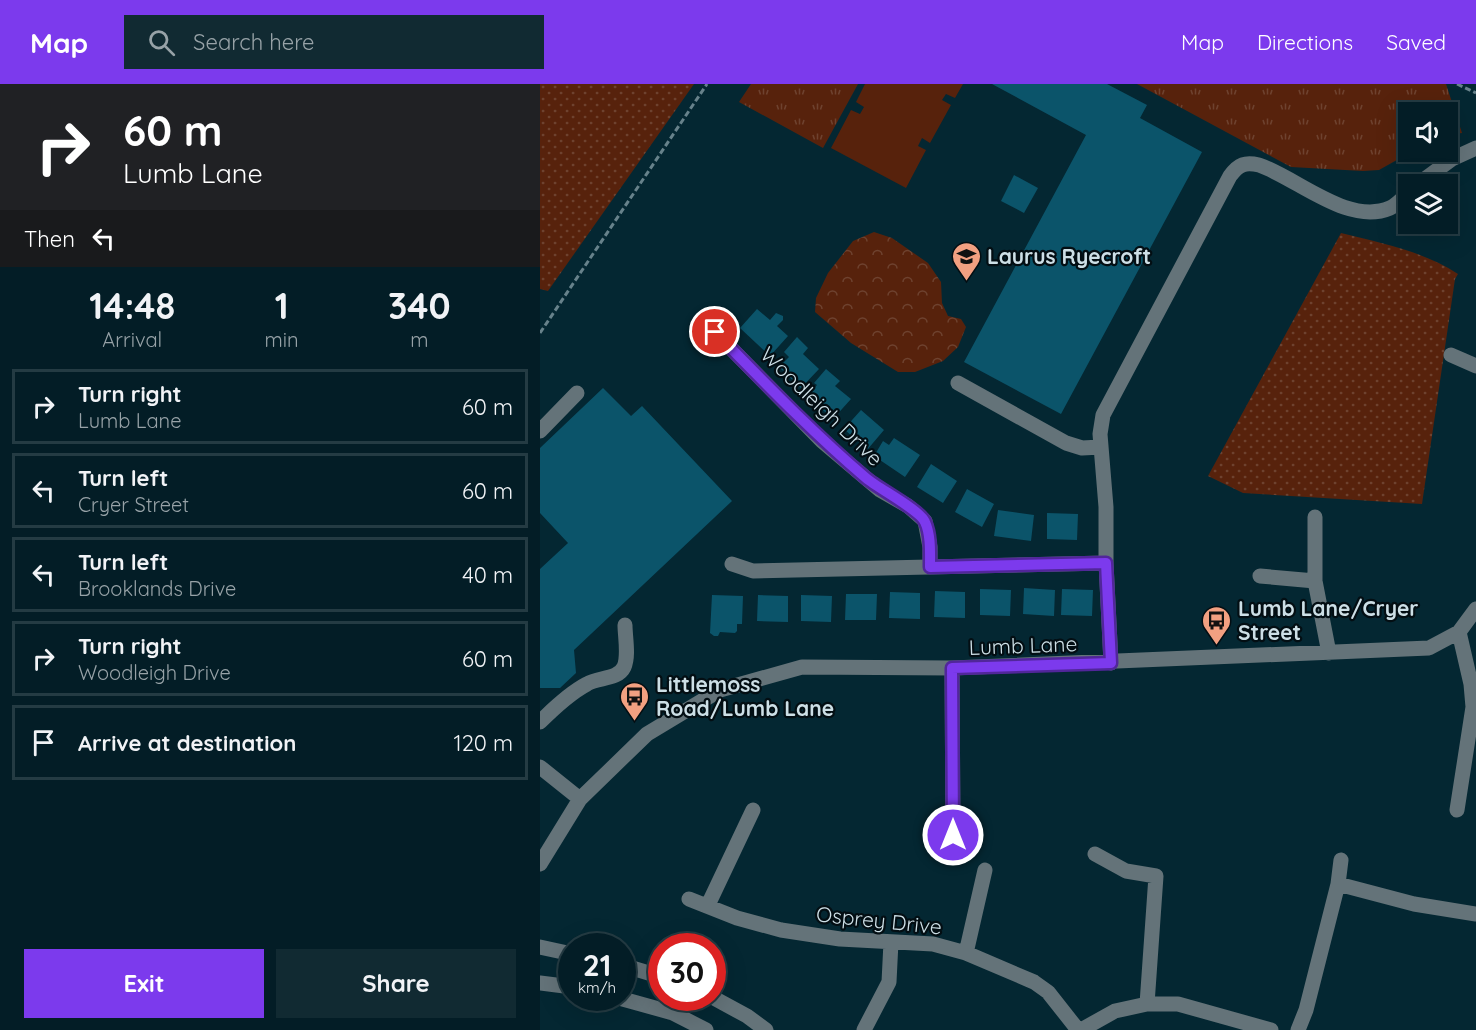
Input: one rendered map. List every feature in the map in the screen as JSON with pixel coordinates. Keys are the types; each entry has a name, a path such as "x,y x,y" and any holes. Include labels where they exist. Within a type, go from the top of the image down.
{"street":[{"path":"1432,174 1452,159 1476,148"},
{"path":"1111,663 1106,507 1100,434 1103,415 1230,176 1238,166 1248,163 1269,168 1351,210 1382,211 1391,208 1398,202"},
{"name":"Woodleigh Drive","path":"715,332 822,441 880,490 908,506 925,520 930,547 930,567"},
{"path":"1451,355 1476,366"},
{"path":"958,383 1066,443 1082,448 1101,447"},
{"path":"540,431 577,393"},
{"path":"1315,517 1314,581 1329,653"},
{"path":"732,564 753,571 1106,563"},
{"path":"1260,576 1314,581"},
{"name":"Lumb Lane","path":"540,864 580,799 646,734 720,690 802,667 952,668 1429,648 1459,632 1476,609"},
{"path":"540,722 549,712 587,684 616,676 623,670 626,625"},
{"path":"1457,810 1473,707 1471,684 1459,632"},
{"path":"952,668 953,835"},
{"path":"540,767 580,799"},
{"path":"708,905 753,810"},
{"path":"1095,854 1126,871 1156,876 1147,1004"},
{"path":"1298,1030 1306,1010 1338,885 1341,860"},
{"path":"966,953 985,870"},
{"path":"1338,885 1414,904 1476,914"},
{"name":"Osprey Drive","path":"689,899 737,918 781,930 840,939 933,944 966,953 1034,982 1048,992 1079,1030"},
{"path":"864,1030 889,982 891,942"},
{"path":"540,947 558,951"},
{"path":"540,983 558,985"},
{"path":"636,1003 673,1013 706,1030"},
{"path":"1079,1030 1115,1011 1147,1004 1178,1004 1271,1030"},
{"path":"726,1005 766,1030"}],"path":[{"path":"540,333 706,84"},
{"path":"1457,84 1476,93"}],"green space":[{"path":"540,84 694,84 548,291 540,289"},
{"path":"751,84 858,84 823,148 739,102"},
{"path":"865,84 963,84 955,98 946,94 942,100 951,105 930,143 922,138 918,146 926,150 906,188 831,148 851,110 860,114 864,107 856,102"},
{"path":"1137,84 1446,84 1452,102 1398,102 1398,159 1379,170 1291,167"},
{"path":"1458,121 1462,133 1458,134"},
{"path":"874,232 892,238 928,263 941,282 942,303 948,316 961,319 966,327 958,347 943,361 915,372 898,372 851,343 815,312 816,298 828,273 853,241"},
{"path":"1341,233 1386,244 1431,259 1458,274 1455,279 1422,504 1243,493 1208,476"}],"building":[{"path":"992,84 1107,84 1147,105 1140,118 1202,152 1061,414 964,362 1086,135"},
{"path":"1014,175 1038,188 1024,213 1001,201"},
{"path":"757,309 770,320 776,313 783,316 783,320 777,326 788,336 770,356 740,328"},
{"path":"797,337 808,348 803,354 819,369 801,388 779,367 789,357 784,352"},
{"path":"826,369 840,381 835,386 851,399 833,419 807,396 817,385 814,383"},
{"path":"603,388 631,416 642,406 732,501 574,650 576,673 560,688 540,688 540,569 568,543 540,513 540,448"},
{"path":"861,410 884,430 867,450 844,429"},
{"path":"894,438 920,455 905,477 874,456 883,441 889,445"},
{"path":"931,464 957,481 943,503 917,487"},
{"path":"967,489 994,504 982,527 955,512"},
{"path":"998,510 1034,515 1031,541 994,536"},
{"path":"1047,513 1078,514 1077,540 1047,539"},
{"path":"1024,588 1055,590 1054,616 1023,614"},
{"path":"980,589 1011,590 1010,616 980,615"},
{"path":"1062,589 1093,590 1092,616 1061,615"},
{"path":"935,591 965,592 965,618 934,617"},
{"path":"890,592 920,593 920,619 889,618"},
{"path":"846,594 877,594 876,620 845,620"},
{"path":"712,595 743,596 742,624 737,624 735,633 720,632 718,636 714,636 710,633"},
{"path":"758,595 788,596 788,622 757,621"},
{"path":"801,595 832,596 831,622 801,621"}],"place":[{"name":"Laurus Ryecroft","path":"966,282"},
{"name":"Lumb Lane/Cryer Street","path":"1217,646"},
{"name":"Littlemoss Road/Lumb Lane","path":"635,722"}],"route":[{"path":"715,332 822,441 880,490 908,506 925,520 930,547 930,567 1106,563 1111,663 952,668 953,835"}]}
